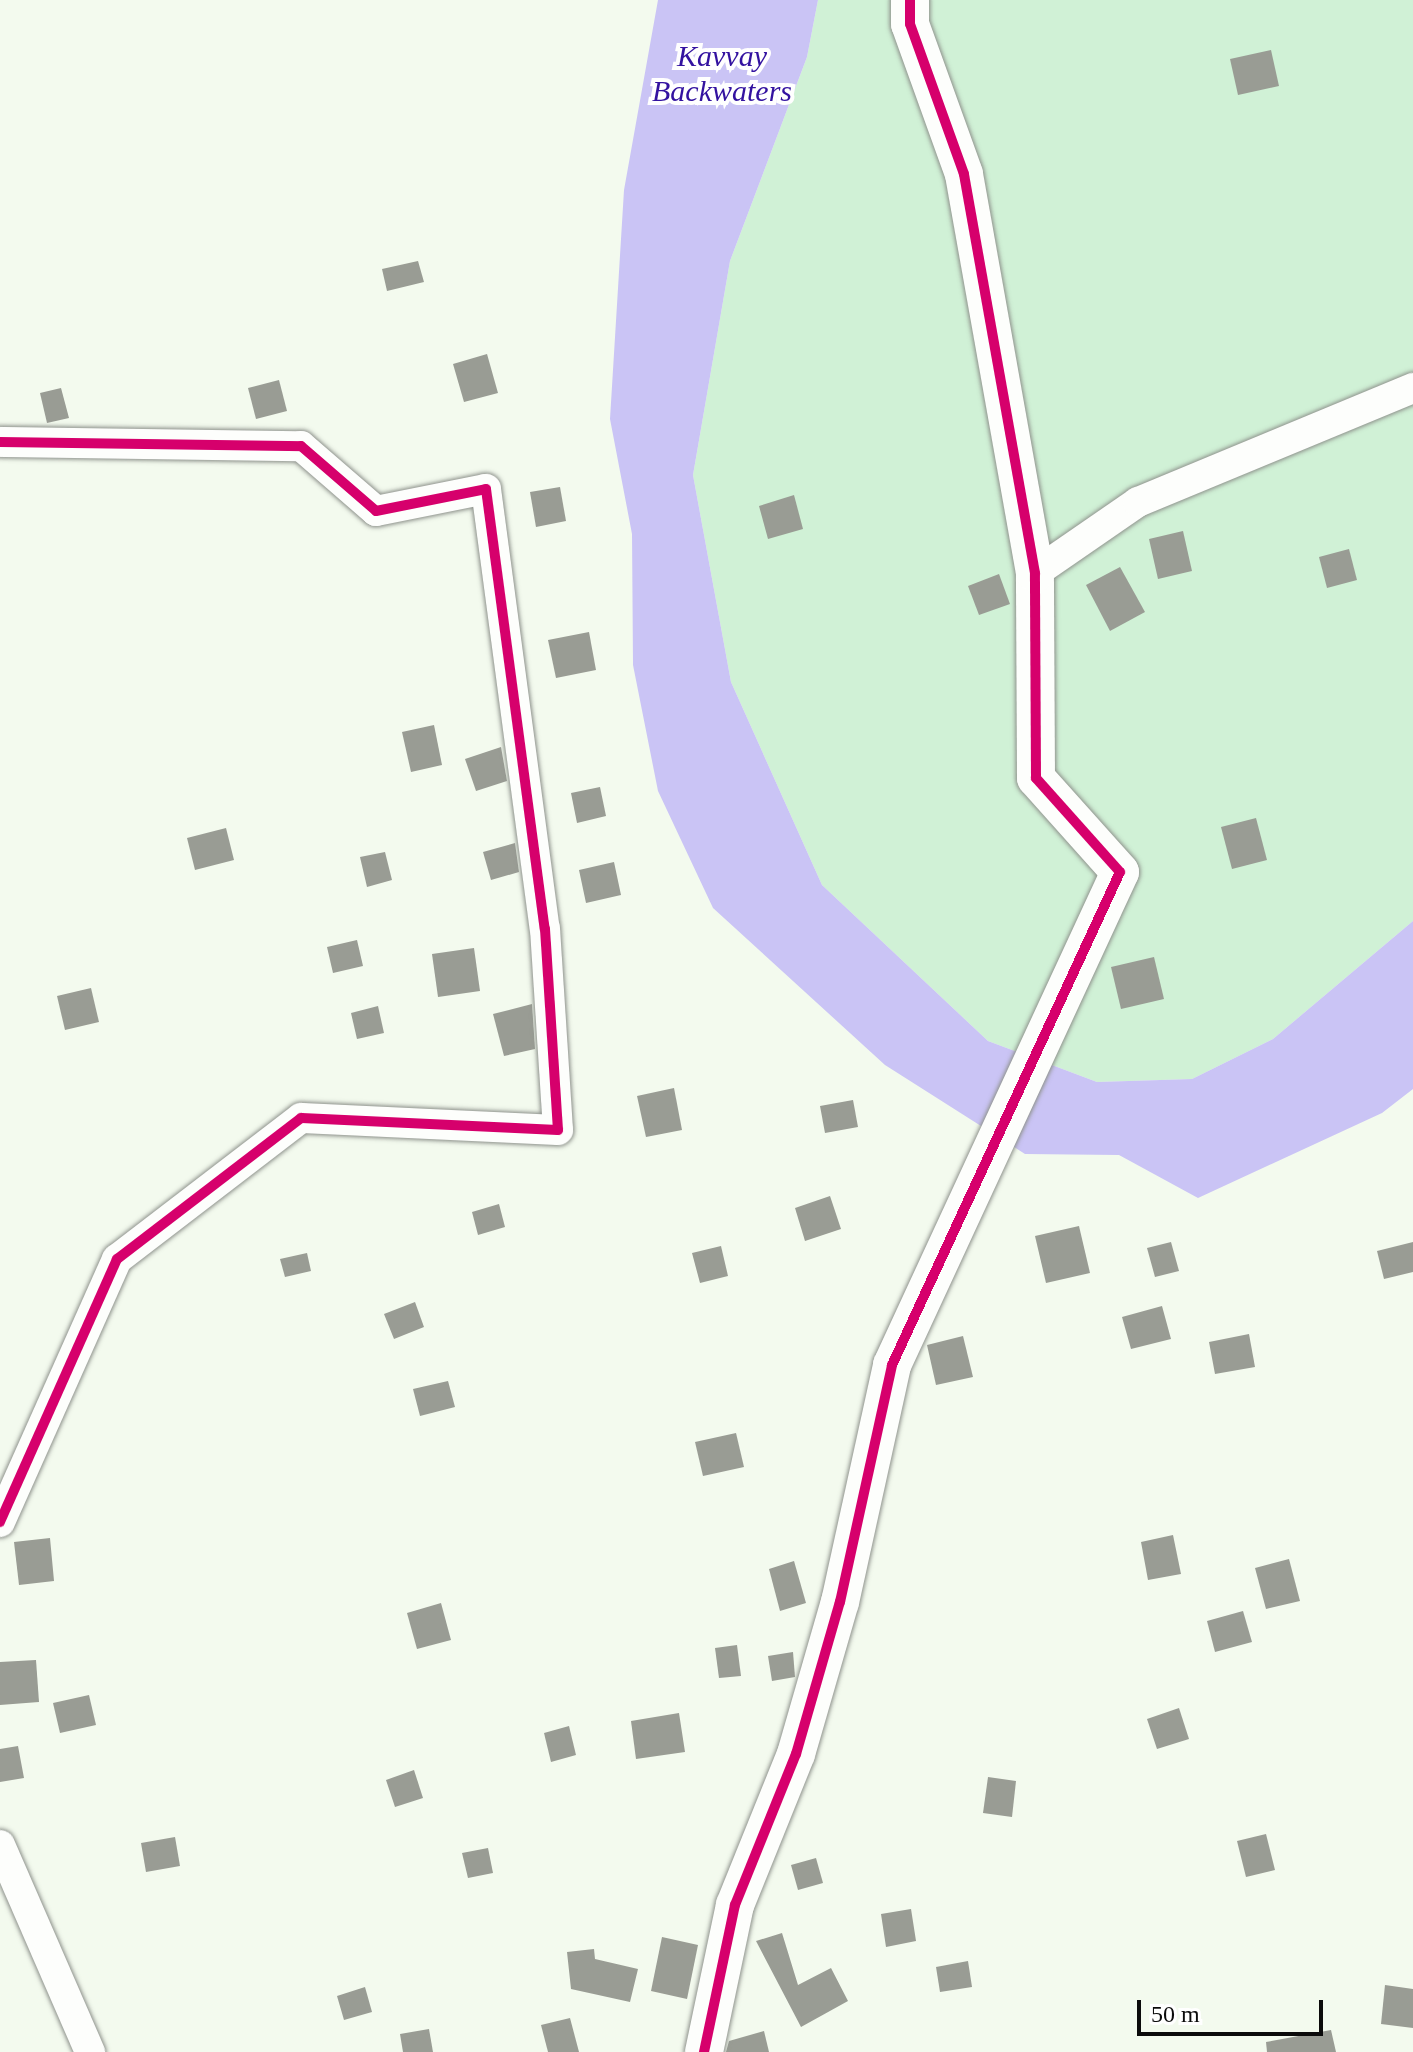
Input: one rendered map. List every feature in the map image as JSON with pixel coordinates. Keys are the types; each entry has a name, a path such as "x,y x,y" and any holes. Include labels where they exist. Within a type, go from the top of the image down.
{"street":[{"path":"704,2052 735,1905 796,1754 840,1602 892,1365 976,1171 1120,872 1036,778 1035,573 964,174 910,24 910,0"},
{"path":"1035,573 1138,502 1413,388"},
{"path":"0,442 301,446 376,511 486,489 545,929 558,1130 301,1118 117,1259 0,1522"},
{"path":"0,1845 90,2052"}],"green space":[{"path":"818,0 1413,0 1413,921 1273,1039 1192,1079 1097,1082 988,1041 822,885 731,682 693,475 730,261 807,57"}],"water":[{"name":"Kavvay Backwaters","path":"658,0 818,0 807,57 730,261 693,475 731,682 822,885 988,1041 1097,1082 1192,1079 1273,1039 1413,921 1413,1089 1382,1113 1198,1198 1119,1155 1025,1154 885,1065 713,908 658,791 633,665 632,534 610,419 624,190"}],"building":[{"path":"1271,50 1279,86 1238,95 1230,59"},
{"path":"418,261 424,282 387,291 382,269"},
{"path":"487,354 498,393 464,402 453,364"},
{"path":"279,380 287,411 256,419 248,388"},
{"path":"61,388 69,418 47,423 40,393"},
{"path":"560,487 566,521 536,527 530,492"},
{"path":"794,495 803,529 768,539 759,506"},
{"path":"1183,531 1192,571 1158,579 1149,539"},
{"path":"1349,549 1357,580 1327,588 1319,557"},
{"path":"1120,567 1145,612 1110,631 1086,585"},
{"path":"999,574 1010,604 979,615 968,586"},
{"path":"589,632 596,670 556,678 548,640"},
{"path":"434,725 442,765 411,772 402,732"},
{"path":"501,747 507,781 476,791 465,759"},
{"path":"600,787 606,816 577,823 571,793"},
{"path":"1256,818 1267,860 1232,869 1221,827"},
{"path":"226,828 234,860 195,870 187,838"},
{"path":"515,843 519,872 491,880 483,852"},
{"path":"385,852 392,880 367,887 360,857"},
{"path":"614,862 621,895 586,903 579,870"},
{"path":"357,940 363,966 333,973 327,947"},
{"path":"474,948 480,991 438,997 432,954"},
{"path":"1154,957 1164,999 1121,1009 1111,967"},
{"path":"91,988 99,1022 65,1030 57,996"},
{"path":"532,1004 535,1049 504,1056 493,1014"},
{"path":"378,1006 384,1033 357,1039 351,1013"},
{"path":"674,1088 682,1130 646,1137 637,1096"},
{"path":"853,1100 858,1127 825,1133 820,1106"},
{"path":"830,1196 841,1229 805,1241 795,1208"},
{"path":"499,1204 505,1227 478,1235 472,1212"},
{"path":"1079,1226 1090,1273 1046,1283 1035,1236"},
{"path":"1171,1242 1179,1271 1155,1277 1147,1248"},
{"path":"1413,1242 1413,1272 1384,1279 1377,1251"},
{"path":"721,1246 728,1276 700,1283 692,1253"},
{"path":"307,1253 311,1271 285,1277 280,1259"},
{"path":"415,1302 424,1327 394,1339 384,1314"},
{"path":"1162,1306 1171,1339 1131,1349 1122,1317"},
{"path":"1249,1334 1255,1367 1215,1374 1209,1342"},
{"path":"963,1336 973,1377 936,1385 927,1345"},
{"path":"448,1381 455,1407 420,1416 413,1389"},
{"path":"736,1433 744,1467 703,1476 695,1442"},
{"path":"1173,1535 1181,1574 1148,1580 1141,1542"},
{"path":"50,1538 54,1581 19,1585 14,1542"},
{"path":"1289,1559 1300,1601 1266,1609 1255,1568"},
{"path":"794,1561 806,1603 780,1611 769,1569"},
{"path":"441,1603 451,1640 417,1649 407,1613"},
{"path":"1243,1611 1252,1642 1215,1652 1207,1621"},
{"path":"737,1645 741,1676 719,1678 715,1648"},
{"path":"793,1652 795,1677 772,1681 768,1656"},
{"path":"36,1660 39,1702 0,1705 0,1662"},
{"path":"89,1695 96,1725 60,1733 53,1703"},
{"path":"1179,1708 1189,1739 1157,1749 1147,1719"},
{"path":"679,1713 685,1752 636,1759 631,1721"},
{"path":"569,1726 576,1755 551,1762 544,1733"},
{"path":"18,1746 24,1778 0,1782 0,1749"},
{"path":"414,1770 423,1798 395,1807 386,1780"},
{"path":"988,1777 1016,1781 1012,1817 983,1813"},
{"path":"1266,1834 1275,1870 1246,1877 1237,1841"},
{"path":"175,1837 180,1866 146,1872 141,1843"},
{"path":"488,1848 493,1873 468,1878 462,1853"},
{"path":"816,1858 823,1883 798,1890 791,1865"},
{"path":"911,1909 916,1941 886,1947 881,1914"},
{"path":"782,1933 798,1985 831,1968 848,2001 801,2027 756,1941"},
{"path":"662,1937 698,1945 687,1999 651,1991"},
{"path":"594,1949 595,1959 638,1969 630,2002 571,1989 567,1952"},
{"path":"968,1961 972,1987 940,1992 936,1967"},
{"path":"1385,1985 1413,1989 1413,2028 1381,2024"},
{"path":"365,1987 372,2012 344,2020 337,1996"},
{"path":"570,2018 579,2052 548,2052 541,2025"},
{"path":"429,2029 433,2052 403,2052 400,2034"},
{"path":"1331,2030 1336,2052 1267,2052 1266,2042"},
{"path":"764,2031 769,2052 726,2052 729,2041"}],"cycle path":[{"path":"704,2052 735,1905 796,1754 840,1602 892,1365 1120,872 1036,778 1035,573 964,174 910,24 910,0"},
{"path":"0,442 301,446 376,511 486,489 545,929 558,1130 301,1118 117,1259 0,1522"}]}
